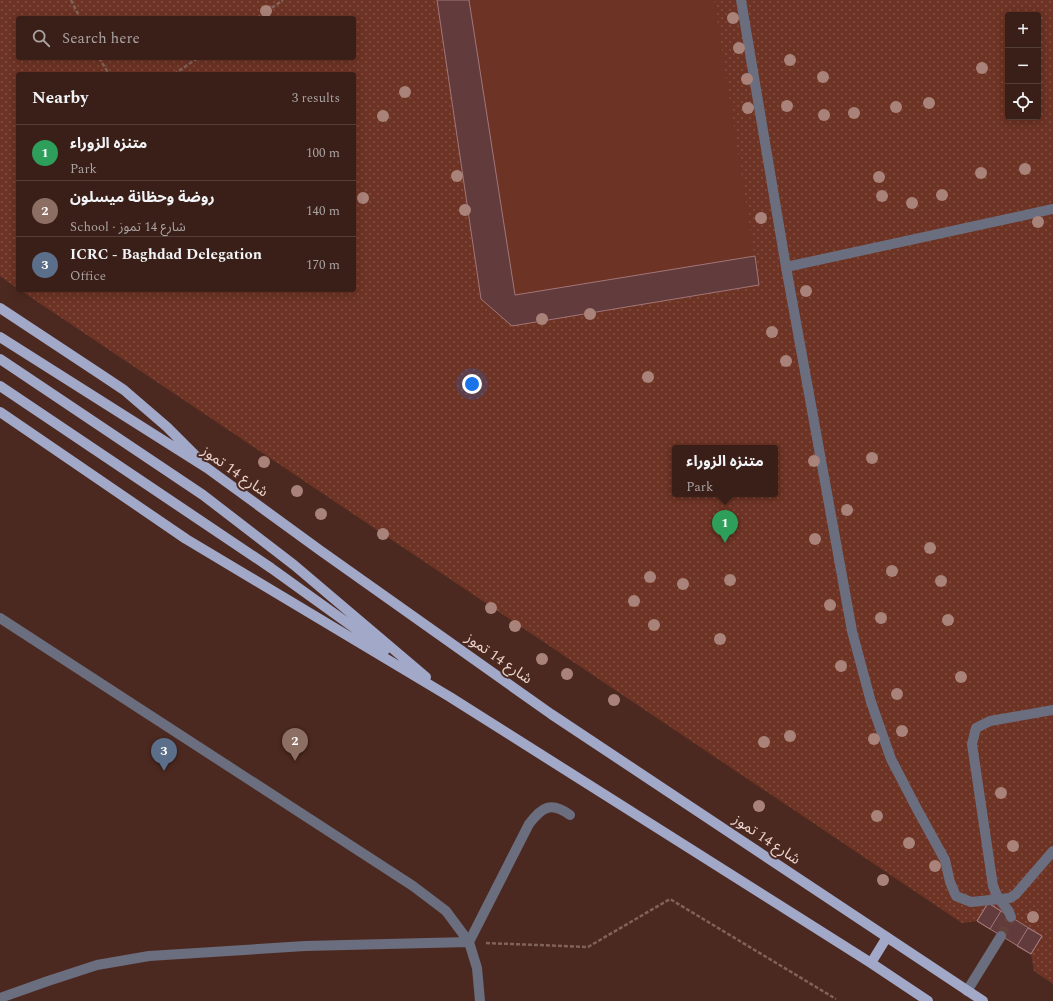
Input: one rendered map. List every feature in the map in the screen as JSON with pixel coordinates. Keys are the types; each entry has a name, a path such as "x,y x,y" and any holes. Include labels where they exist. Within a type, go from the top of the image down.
{"main road":[{"path":"0,308 124,390 167,427 207,468"},
{"name":"شارع 14 تموز","path":"0,337 207,468 327,556 551,714 983,1001"},
{"path":"0,359 209,500 294,565 450,697"},
{"path":"0,386 271,568 450,697"},
{"path":"0,412 186,539 450,697 871,963 928,1001"},
{"path":"871,963 887,937"}],"street":[{"path":"741,0 786,267 852,631 871,702 891,760 916,810 945,860 950,882 956,896 971,902 998,898 1010,898 1016,894 1053,851"},
{"path":"786,267 1053,210"},
{"path":"0,618 412,886 446,911 468,942 477,968 480,1001"},
{"path":"1011,918 1008,910 998,898 993,886 972,744 976,728 990,721 1053,710"},
{"path":"468,942 535,816 550,806 570,815"},
{"path":"967,991 1001,936"},
{"path":"0,998 98,965 149,956 305,946 468,942"}],"path":[{"path":"71,0 79,16"},
{"path":"259,16 283,0"},
{"path":"100,60 108,72"},
{"path":"177,72 195,60"},
{"path":"468,942 588,947 670,899 836,999"}],"shaded area":[{"path":"0,0 1053,0 1053,984 1034,971 1031,954 977,921 962,923 23,292 356,292 356,72 16,72 16,288 0,276"},
{"path":"437,0 714,0 759,285 512,326 481,299"}],"building":[{"path":"437,0 469,0 515,295 755,256 759,285 512,326 481,299"},
{"path":"988,903 1042,936 1031,954 977,921"},
{"path":"988,903 1001,911 990,929 977,921"},
{"path":"1028,928 1042,936 1031,954 1017,946"}],"tunnel":[{"path":"1001,936 1011,917"}],"place":[{"name":"متنزه الزوراء","path":"725,543"},
{"name":"روضة وحظانة ميسلون","path":"295,761"},
{"name":"ICRC - Baghdad Delegation","path":"164,771"}]}
